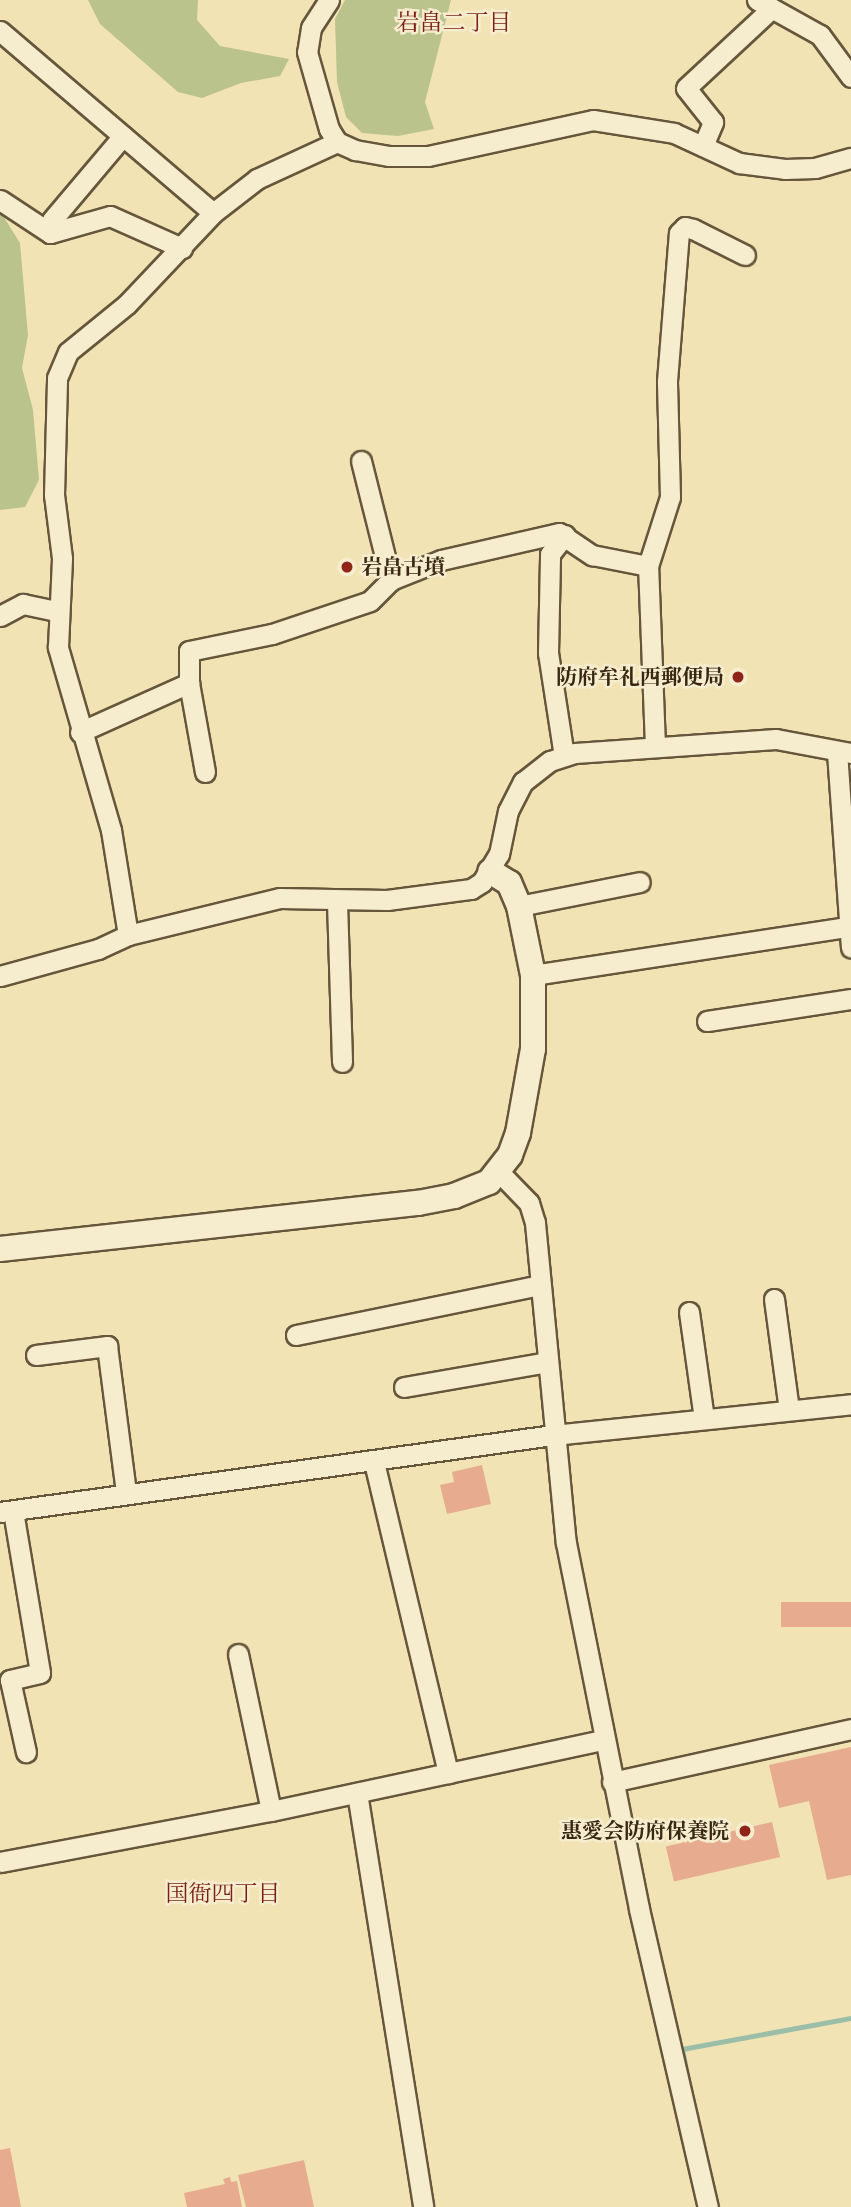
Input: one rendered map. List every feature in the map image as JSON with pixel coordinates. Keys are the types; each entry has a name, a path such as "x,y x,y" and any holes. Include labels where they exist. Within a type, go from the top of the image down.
{"street":[{"path":"329,0 311,28 307,52 337,142"},
{"path":"703,146 713,121 687,88 765,4 820,35 851,76"},
{"path":"0,31 212,213"},
{"path":"128,935 111,830 80,732 58,647 57,611 62,558 54,495 57,379 68,352 127,304 212,213 257,179 337,142 389,156 428,156 593,120 630,123 703,146 739,163 785,169 815,168 851,158"},
{"path":"50,233 52,220 123,136"},
{"path":"0,200 50,233 110,216 182,248"},
{"path":"656,746 648,566 670,497 667,381 679,233 685,227 693,229 745,255"},
{"path":"361,461 391,580"},
{"path":"205,772 188,683 189,651 272,634 370,601 391,580 441,560 565,535 592,555 648,566"},
{"path":"564,756 548,653 550,554 565,535"},
{"path":"0,616 23,604 57,611"},
{"path":"80,732 188,683"},
{"path":"0,976 98,949 128,935 280,898 337,902 471,889 490,871 514,795 536,769 564,756 656,746 776,738 844,752 849,938 533,975"},
{"path":"0,1250 418,1203 473,1191 499,1172 517,1133 533,1049 533,975 519,906 509,883 490,871"},
{"path":"519,906 640,882"},
{"path":"337,902 342,1062"},
{"path":"707,1021 851,999"},
{"path":"499,1172 529,1203 566,1544 603,1740 708,2207"},
{"path":"296,1335 540,1285"},
{"path":"774,1299 789,1410"},
{"path":"689,1312 704,1419"},
{"path":"36,1355 107,1346 126,1492"},
{"path":"404,1387 547,1362"},
{"path":"26,1752 10,1680 40,1673 7,1511 126,1492 374,1462 553,1435 851,1404"},
{"path":"374,1462 448,1773"},
{"path":"237,1654 271,1811"},
{"path":"612,1782 851,1729"},
{"path":"0,1862 271,1811 603,1740"},
{"path":"357,1793 423,2207"}],"green space":[{"path":"88,0 198,0 197,20 220,46 289,59 280,76 241,83 202,98 178,92 100,24"},
{"path":"345,0 451,0 425,102 434,129 398,136 362,133 346,117 337,82 335,19"},
{"path":"0,211 20,243 28,335 22,368 33,410 39,480 25,507 0,510"}],"building":[{"path":"482,1465 491,1504 447,1514 440,1485 454,1482 452,1472"},
{"path":"781,1602 851,1602 851,1627 781,1627"},
{"path":"851,1747 851,1875 827,1880 809,1801 779,1808 769,1765"},
{"path":"772,1822 780,1857 674,1882 666,1847"},
{"path":"10,2148 21,2207 0,2207 0,2150"},
{"path":"304,2160 314,2207 246,2207 238,2175"},
{"path":"230,2177 231,2182 237,2181 242,2207 187,2207 184,2193 225,2184 223,2179"}],"waterway":[{"path":"688,2080 682,2049 851,2018"}],"place":[{"name":"岩畠古墳","path":"347,567"},
{"name":"防府牟礼西郵便局","path":"738,677"},
{"name":"惠愛会防府保養院","path":"745,1831"}],"district":[{"name":"岩畠二丁目","path":"454,22"},
{"name":"国衙四丁目","path":"223,1893"}]}
